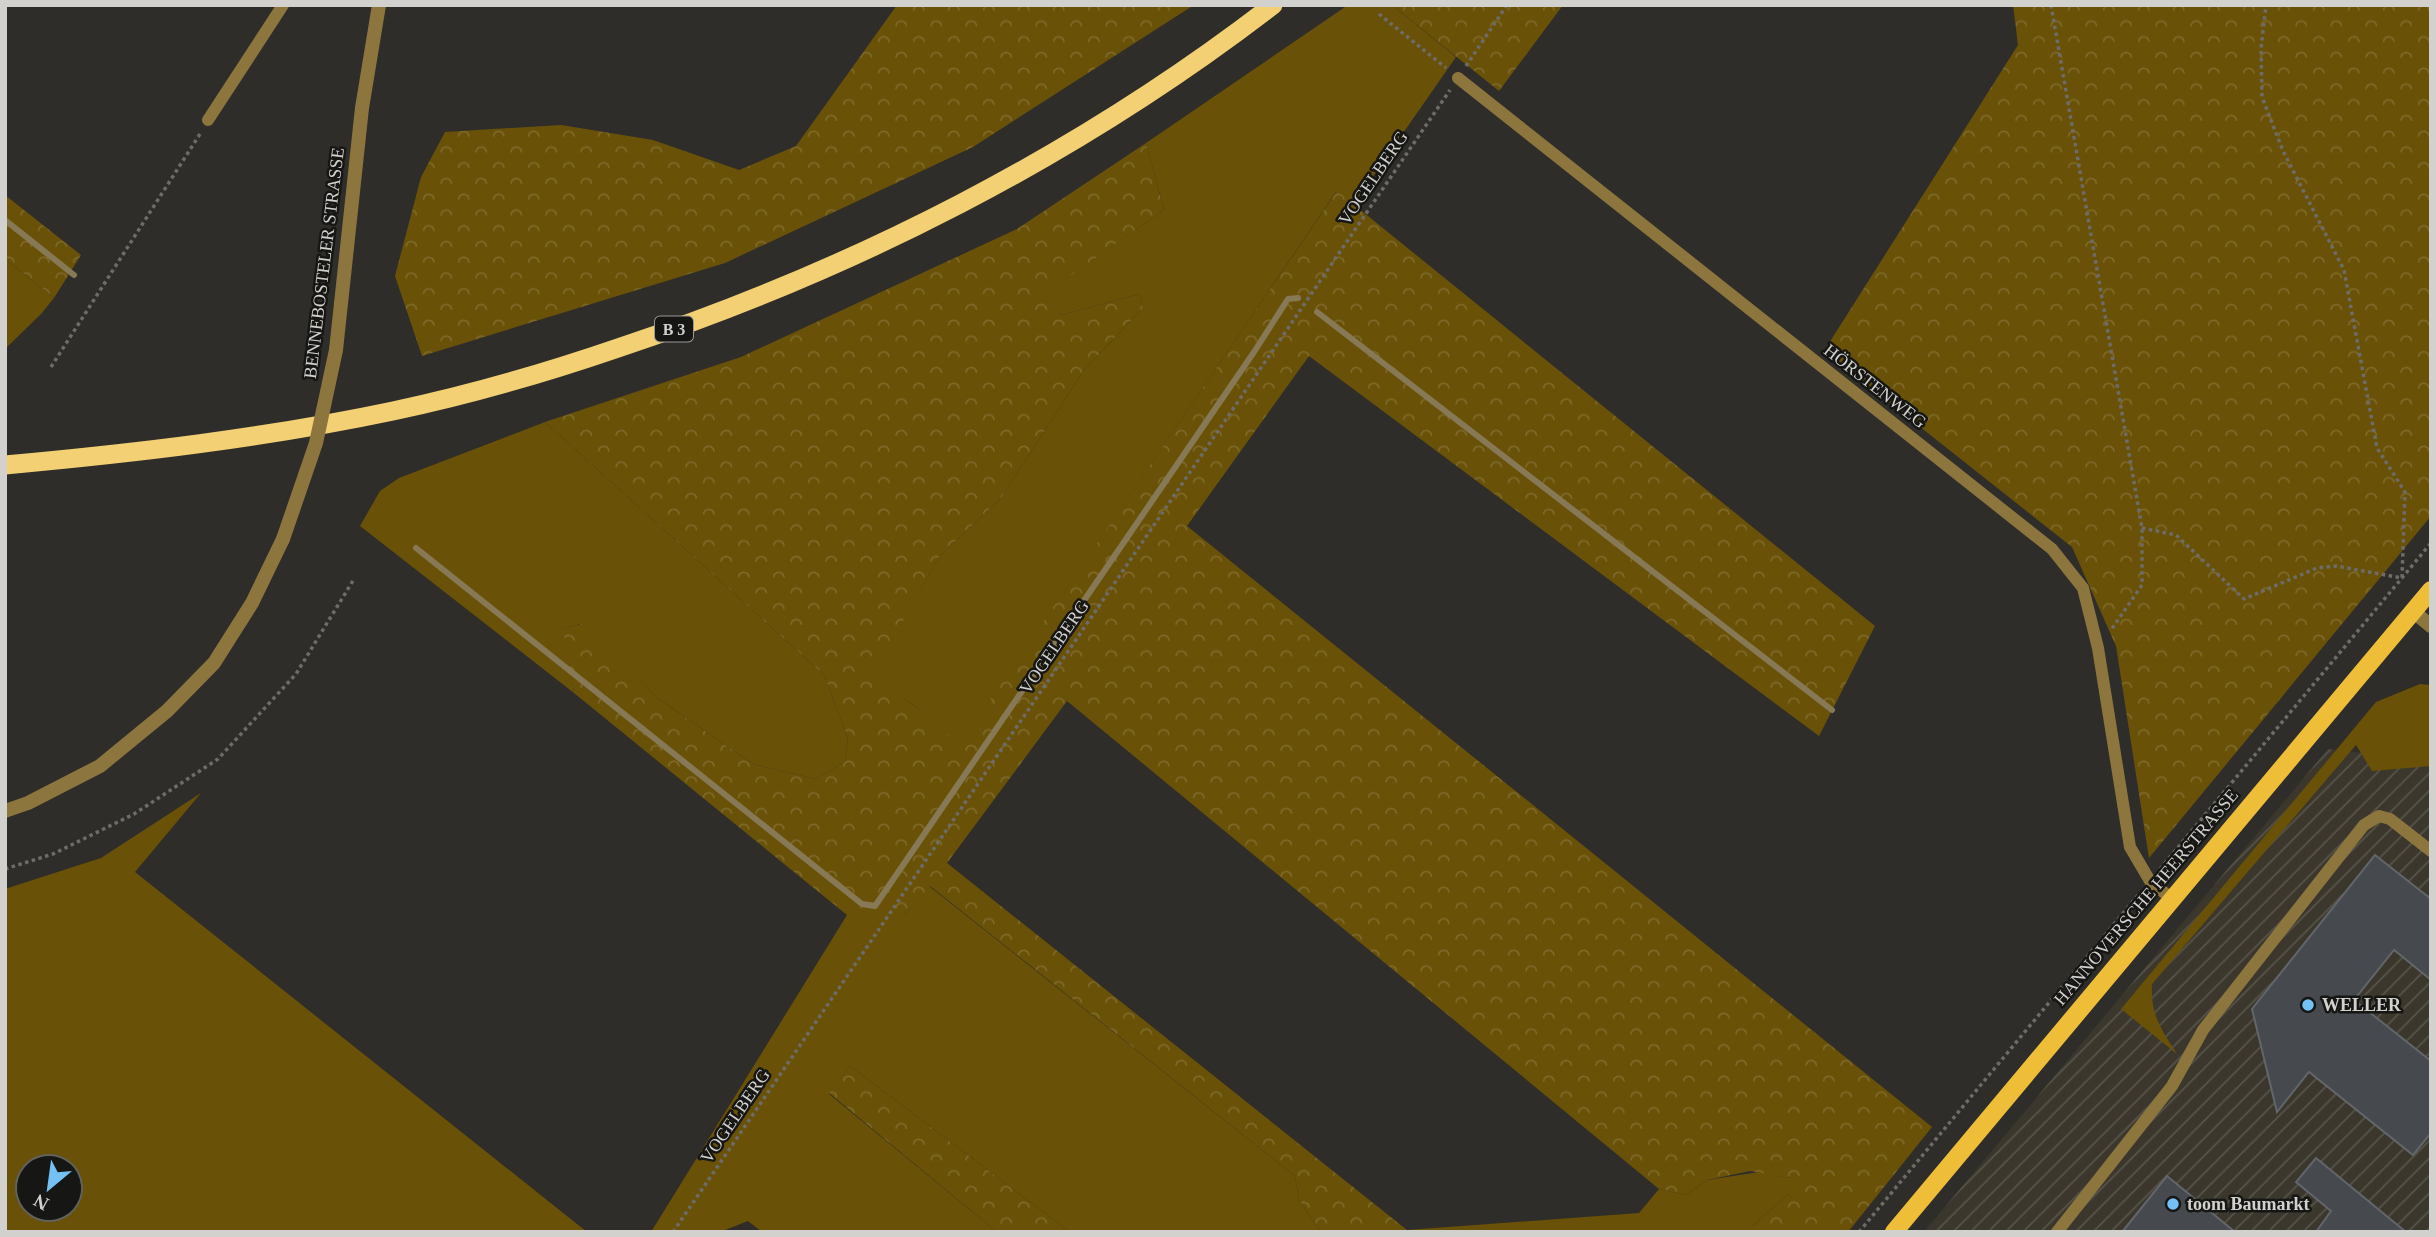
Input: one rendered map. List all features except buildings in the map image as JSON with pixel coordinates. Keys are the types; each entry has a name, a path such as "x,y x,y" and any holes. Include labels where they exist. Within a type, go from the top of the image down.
{"highway":[{"name":"B 3","path":"5,465 141,453 256,437 396,411 494,387 663,333 811,275 888,240 1000,183 1186,69 1273,5"}],"main road":[{"name":"HANNOVERSCHE HEERSTRASSE","path":"1894,1232 2431,590"}],"street":[{"name":"BENNEBOSTELER STRASSE","path":"5,811 28,803 100,765 167,711 214,663 252,603 283,539 316,443 336,351 362,108 379,5"},
{"path":"2414,612 2431,626"}],"lane":[{"path":"208,120 283,5"},
{"name":"HÖRSTENWEG","path":"1458,78 2052,549 2083,588 2098,648 2130,847 2150,881 2172,899"},
{"path":"2057,1232 2172,1086 2203,1030 2364,824 2379,816 2390,819 2431,851"}],"path":[{"name":"VOGELBERG","path":"673,1232 1507,5"},
{"path":"2051,5 2142,528 2142,584 2098,648"},
{"path":"2266,5 2261,48 2262,97 2283,150 2344,270 2377,448 2405,492 2402,578"},
{"path":"1379,14 1458,78"},
{"path":"51,366 208,120"},
{"path":"2142,528 2176,535 2244,599 2317,568 2336,566 2402,578"},
{"path":"1858,1232 2430,545"},
{"path":"5,869 53,855 134,814 219,759 296,674 354,579"}],"shaded area":[{"path":"2328,749 2420,759 2431,753 2431,1232 1924,1232"}],"green space":[{"path":"897,5 1194,5 973,147 725,263 422,356 395,276 421,177 445,132 561,125 653,140 739,170 796,146"},
{"path":"1348,5 1392,5 1456,57 1353,205 1336,192 960,745 915,706 871,676 939,557 1001,498 1084,370 1143,308 1139,294 1062,315 1041,296 1164,210 1146,143"},
{"path":"1392,5 1563,5 1499,91"},
{"path":"2013,5 2431,5 2431,516 2149,858 2116,646 2072,547 1824,351 2018,45"},
{"path":"1146,143 1164,210 1042,296 1062,315 1139,294 1143,308 1084,370 1001,498 939,557 872,676 915,706 960,744 1337,191 1875,626 1819,736 1309,356 1187,526 1932,1127 1848,1232 1751,1232 1751,1227 1790,1193 1790,1178 1750,1171 1707,1180 1686,1195 1659,1189 1067,701 947,863 1407,1230 1413,1232 1321,1232 1299,1200 1295,1176 930,886 904,915 847,915 574,693 563,628 582,624 656,697 753,764 815,779 845,762 848,738 824,675 545,422 741,357 1017,229"},
{"path":"5,195 81,255 54,298 5,259"},
{"path":"5,259 54,298 5,349"},
{"path":"545,422 824,675 848,738 845,762 815,779 753,764 656,697 581,624 564,628 574,693 360,526 380,491 399,478"},
{"path":"2420,684 2431,685 2431,766 2372,771 2356,745 2152,984 2155,1013 2177,1054 2121,1009 2376,702"},
{"path":"201,793 135,872 587,1232 5,1232 5,889 101,858"},
{"path":"929,886 1295,1176 1299,1200 1321,1232 1070,1232 850,1066 829,1094 997,1232 762,1232 748,1221 720,1232 651,1232 847,915 904,915"},
{"path":"850,1066 1070,1232 997,1232 829,1093"},
{"path":"1759,1172 1790,1178 1790,1193 1751,1227 1751,1232 1407,1230 1639,1213 1659,1189 1686,1195 1707,1180"}],"waterway":[{"path":"5,220 74,275"},
{"path":"416,548 862,904 875,906 1288,299 1298,298"},
{"path":"1317,312 1832,710"}],"place":[{"name":"WELLER","path":"2308,1005"},
{"name":"toom Baumarkt","path":"2173,1204"}]}
